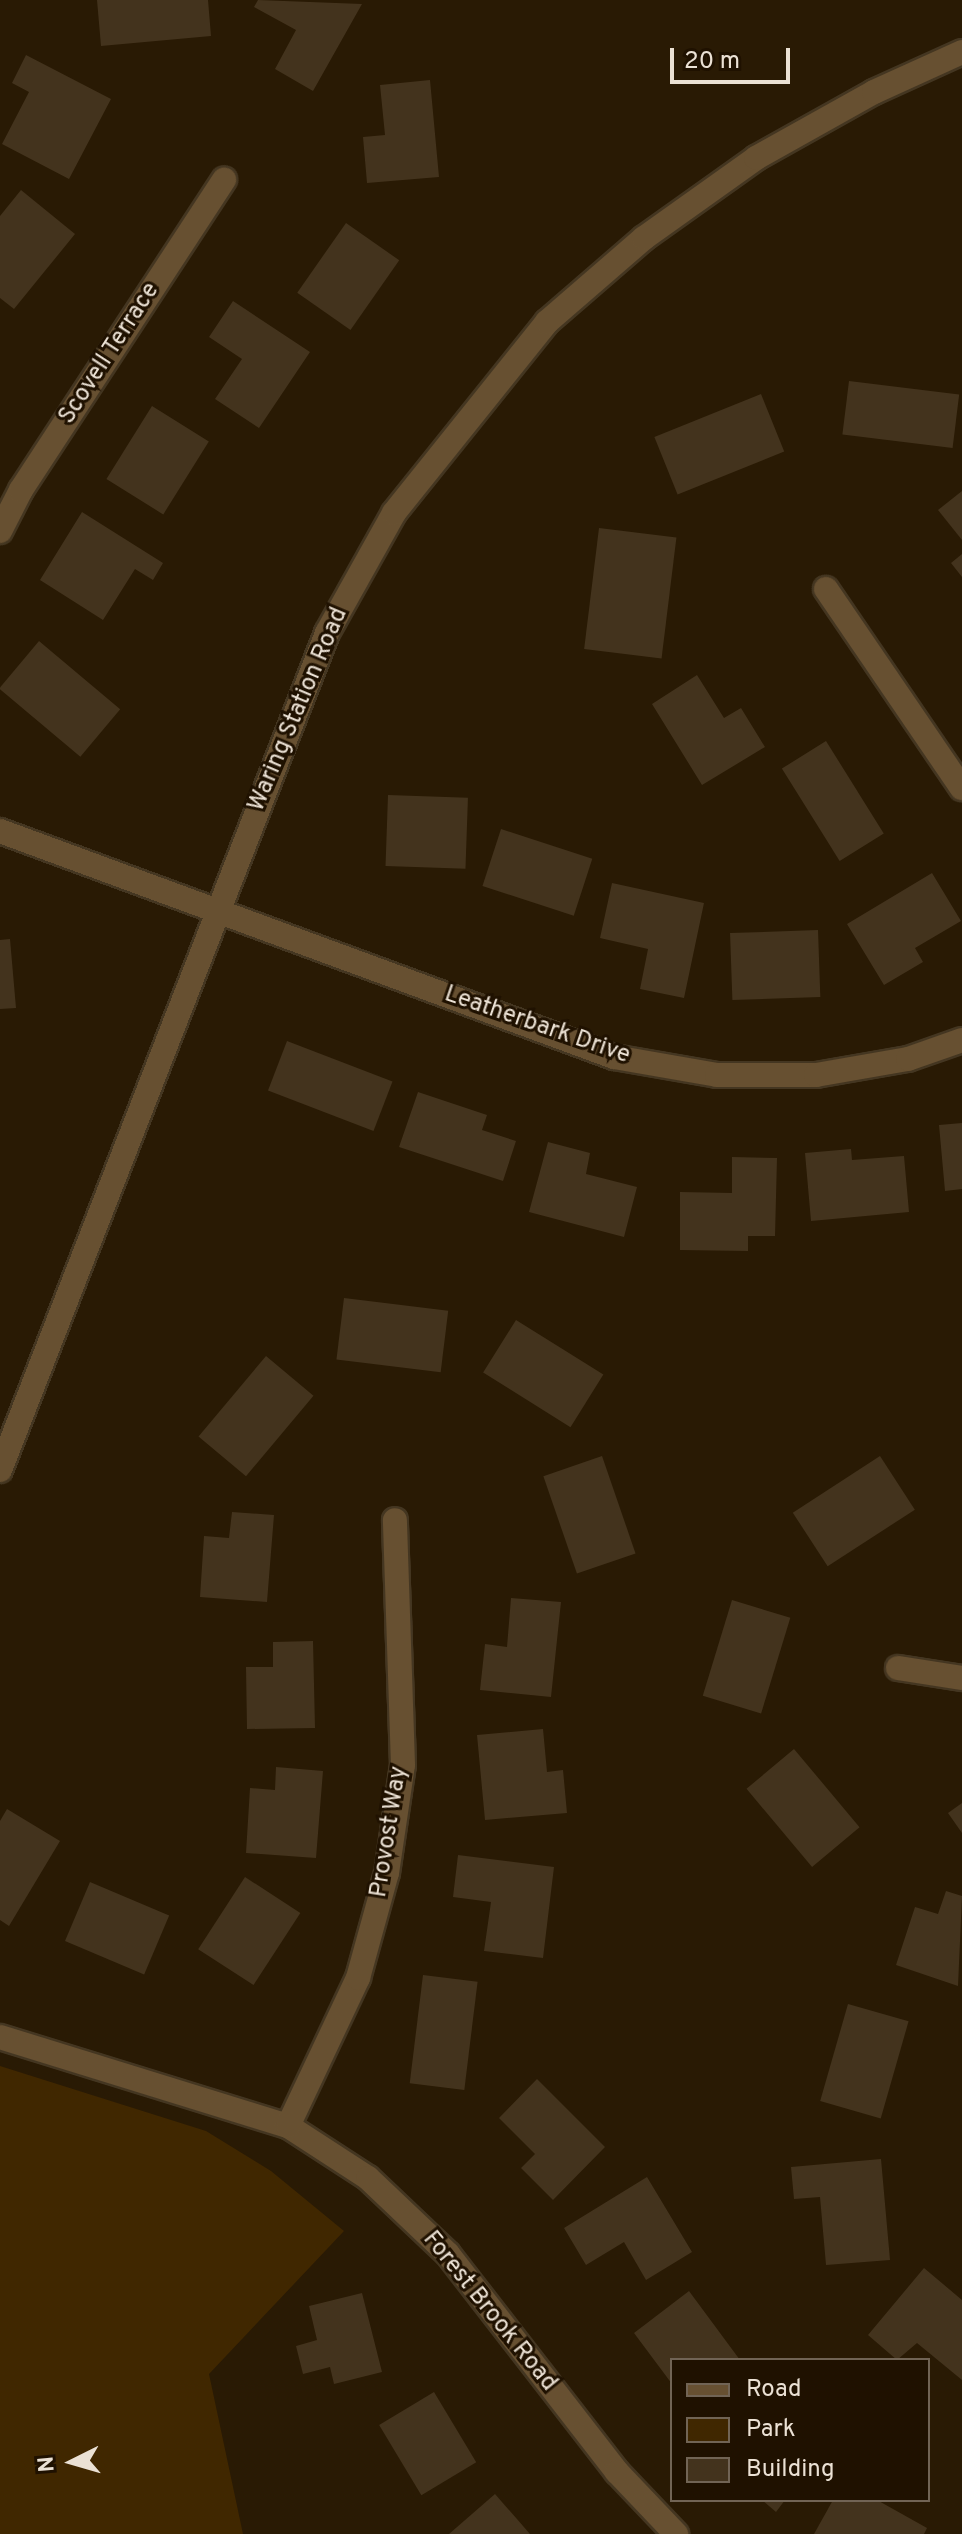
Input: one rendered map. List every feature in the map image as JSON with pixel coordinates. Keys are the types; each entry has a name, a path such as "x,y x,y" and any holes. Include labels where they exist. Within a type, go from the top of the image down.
{"street":[{"name":"Waring Station Road","path":"0,1470 334,619 394,513 547,322 644,238 756,158 874,92 962,52"},
{"name":"Scovell Terrace","path":"0,531 21,490 224,180"},
{"path":"826,589 962,788"},
{"path":"0,831 217,911"},
{"name":"Leatherbark Drive","path":"217,911 614,1057 717,1075 816,1075 908,1059 962,1040"},
{"name":"Provost Way","path":"288,2126 358,1978 387,1873 403,1765 395,1520"},
{"path":"898,1668 962,1678"},
{"name":"Forest Brook Road","path":"0,2037 288,2126 368,2178 448,2254 617,2472 676,2534"}],"green space":[{"path":"0,2066 206,2131 271,2171 344,2231 209,2374 243,2534 0,2534"}],"building":[{"path":"97,0 208,0 211,36 101,46"},
{"path":"258,0 362,4 313,91 275,69 296,30 254,7"},
{"path":"26,55 111,99 69,179 2,144 29,92 12,83"},
{"path":"430,80 439,177 367,183 363,137 385,135 380,85"},
{"path":"21,190 75,234 14,309 0,298 0,216"},
{"path":"346,223 399,260 350,330 297,293"},
{"path":"233,301 310,352 259,428 215,399 242,359 209,337"},
{"path":"849,381 959,395 953,448 842,435"},
{"path":"761,394 784,451 678,495 654,437"},
{"path":"152,406 209,442 163,514 106,479"},
{"path":"962,491 962,540 938,510"},
{"path":"82,512 163,563 153,580 135,569 103,620 40,580"},
{"path":"599,528 676,538 662,659 584,649"},
{"path":"962,554 962,577 951,563"},
{"path":"39,641 120,709 80,757 0,689"},
{"path":"697,675 724,718 741,708 765,747 702,785 652,704"},
{"path":"826,741 884,833 840,861 782,769"},
{"path":"388,795 468,798 465,869 386,866"},
{"path":"501,829 592,859 574,916 482,886"},
{"path":"932,873 961,921 915,948 923,962 884,985 847,924"},
{"path":"612,883 704,903 684,998 640,989 648,949 600,938"},
{"path":"818,930 820,997 732,1000 730,933"},
{"path":"10,939 16,1008 0,1009 0,940"},
{"path":"287,1041 392,1081 374,1131 268,1090"},
{"path":"418,1092 487,1115 482,1130 516,1141 503,1181 399,1147"},
{"path":"962,1123 962,1189 945,1191 939,1125"},
{"path":"548,1142 590,1153 586,1174 637,1187 624,1237 529,1212"},
{"path":"851,1149 852,1160 904,1156 909,1212 811,1221 805,1153"},
{"path":"732,1157 777,1158 775,1236 748,1236 748,1251 680,1250 680,1192 732,1193"},
{"path":"344,1298 448,1311 441,1372 336,1360"},
{"path":"516,1320 603,1375 570,1427 483,1373"},
{"path":"266,1356 313,1396 246,1476 199,1436"},
{"path":"602,1456 636,1553 577,1574 543,1476"},
{"path":"880,1456 915,1510 828,1566 793,1513"},
{"path":"232,1512 274,1515 267,1602 200,1597 204,1536 229,1538"},
{"path":"511,1598 561,1602 551,1697 480,1690 485,1644 507,1647"},
{"path":"732,1600 790,1618 761,1713 703,1696"},
{"path":"313,1641 315,1728 247,1729 246,1667 273,1667 273,1642"},
{"path":"543,1729 547,1772 563,1770 567,1813 485,1820 477,1735"},
{"path":"794,1749 860,1827 812,1867 747,1789"},
{"path":"276,1767 323,1771 316,1858 246,1853 250,1788 275,1790"},
{"path":"962,1803 962,1833 948,1813"},
{"path":"7,1809 60,1841 9,1926 0,1920 0,1821"},
{"path":"458,1855 554,1867 543,1958 484,1951 491,1902 453,1897"},
{"path":"245,1877 300,1913 254,1985 198,1949"},
{"path":"90,1882 169,1916 144,1975 65,1941"},
{"path":"946,1891 962,1896 958,1986 896,1965 915,1907 938,1914"},
{"path":"423,1975 478,1982 464,2090 410,2083"},
{"path":"848,2004 909,2021 881,2118 820,2101"},
{"path":"537,2079 605,2147 553,2200 521,2168 535,2154 499,2118"},
{"path":"881,2159 890,2260 826,2265 820,2197 794,2199 791,2167"},
{"path":"647,2177 692,2252 646,2280 624,2242 586,2265 564,2228"},
{"path":"924,2268 962,2300 962,2380 917,2343 899,2358 895,2358 868,2335"},
{"path":"689,2291 739,2358 670,2358 670,2381 634,2333"},
{"path":"362,2293 382,2372 334,2384 330,2367 303,2374 296,2346 317,2340 309,2306"},
{"path":"434,2392 476,2462 421,2495 379,2425"},
{"path":"495,2494 530,2534 449,2534"},
{"path":"764,2502 784,2502 776,2512"},
{"path":"832,2502 881,2502 927,2528 924,2534 814,2534"}]}
